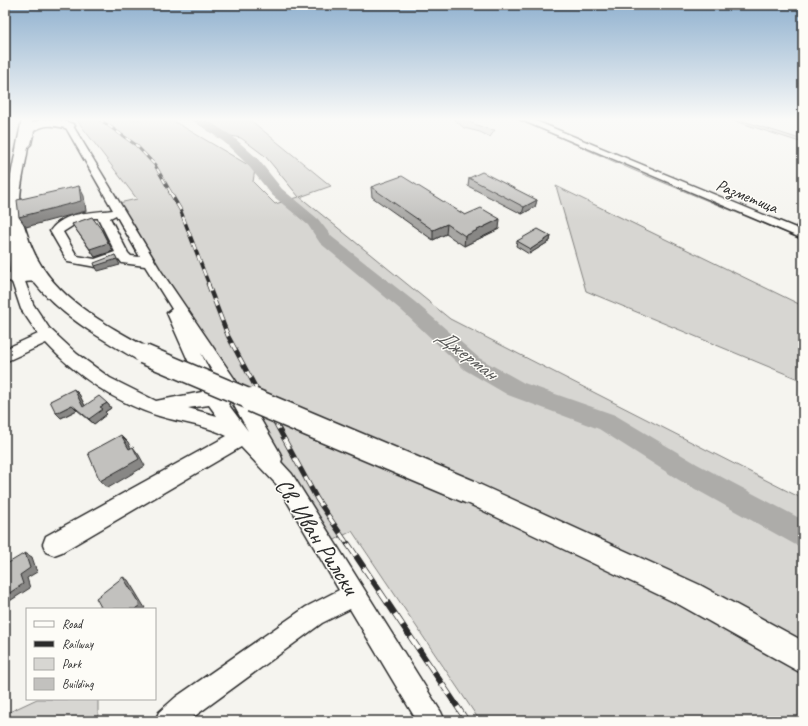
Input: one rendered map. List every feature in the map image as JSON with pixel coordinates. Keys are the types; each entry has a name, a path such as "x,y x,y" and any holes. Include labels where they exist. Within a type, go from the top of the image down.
{"main road":[{"path":"21,157 22,153"},
{"path":"22,153 13,201 16,223 28,258 41,278 66,305 83,319 143,354 470,492 690,595 803,658"},
{"path":"16,223 11,278 28,275 41,278"}],"street":[{"path":"85,153 152,267 245,408 285,480"},
{"name":"Разметица","path":"603,153 803,236"},
{"path":"103,216 118,211"},
{"path":"54,544 242,437 214,397 152,267 127,260 122,254 103,216 96,213 72,220 56,231 73,259 96,263 122,254"},
{"name":"Св. Иван Рилски","path":"11,278 28,308 48,336 94,374 133,398 155,407 211,421 242,437 261,454 285,480 355,594 428,718"},
{"path":"5,356 48,336"},
{"path":"155,407 214,397 229,401 245,408"},
{"path":"168,721 185,706 314,615 355,594"}],"green space":[{"path":"102,153 228,153 255,169 253,182 275,204 299,197 261,153 290,153 331,186 300,197 450,319 803,499 803,721 480,721 352,531 325,545 114,204 137,199"},
{"path":"594,153 610,153 674,181 793,229 803,217 803,240"},
{"path":"556,186 803,306 803,381 586,291"},
{"path":"35,700 98,700 98,721 5,721 5,714"}],"building":[{"path":"482,172 537,200 524,207 469,178"},
{"path":"402,176 465,215 481,208 500,219 465,236 447,224 433,230 371,187"},
{"path":"79,186 81,201 19,217 17,200"},
{"path":"92,217 101,229 108,243 90,249 72,224"},
{"path":"538,229 551,236 531,249 517,241"},
{"path":"115,255 117,259 95,266 94,263"},
{"path":"74,389 83,407 99,396 107,403 100,407 103,409 89,419 72,405 56,413 50,401"},
{"path":"121,435 129,449 133,447 139,459 100,481 88,453"},
{"path":"25,553 30,568 20,575 23,584 5,596 5,565"},
{"path":"123,577 140,605 136,608 101,608 96,598"}],"waterway":[{"name":"Джерман","path":"243,153 252,161 277,192 313,222 326,240 408,306 472,364 516,389 607,422 688,472 803,535"}],"railway":[{"path":"143,153 155,165 171,193"},
{"path":"170,192 180,209 209,285"},
{"path":"208,284 228,336 263,401"},
{"path":"263,400 317,499 348,545"},
{"path":"348,544 467,721"}]}
